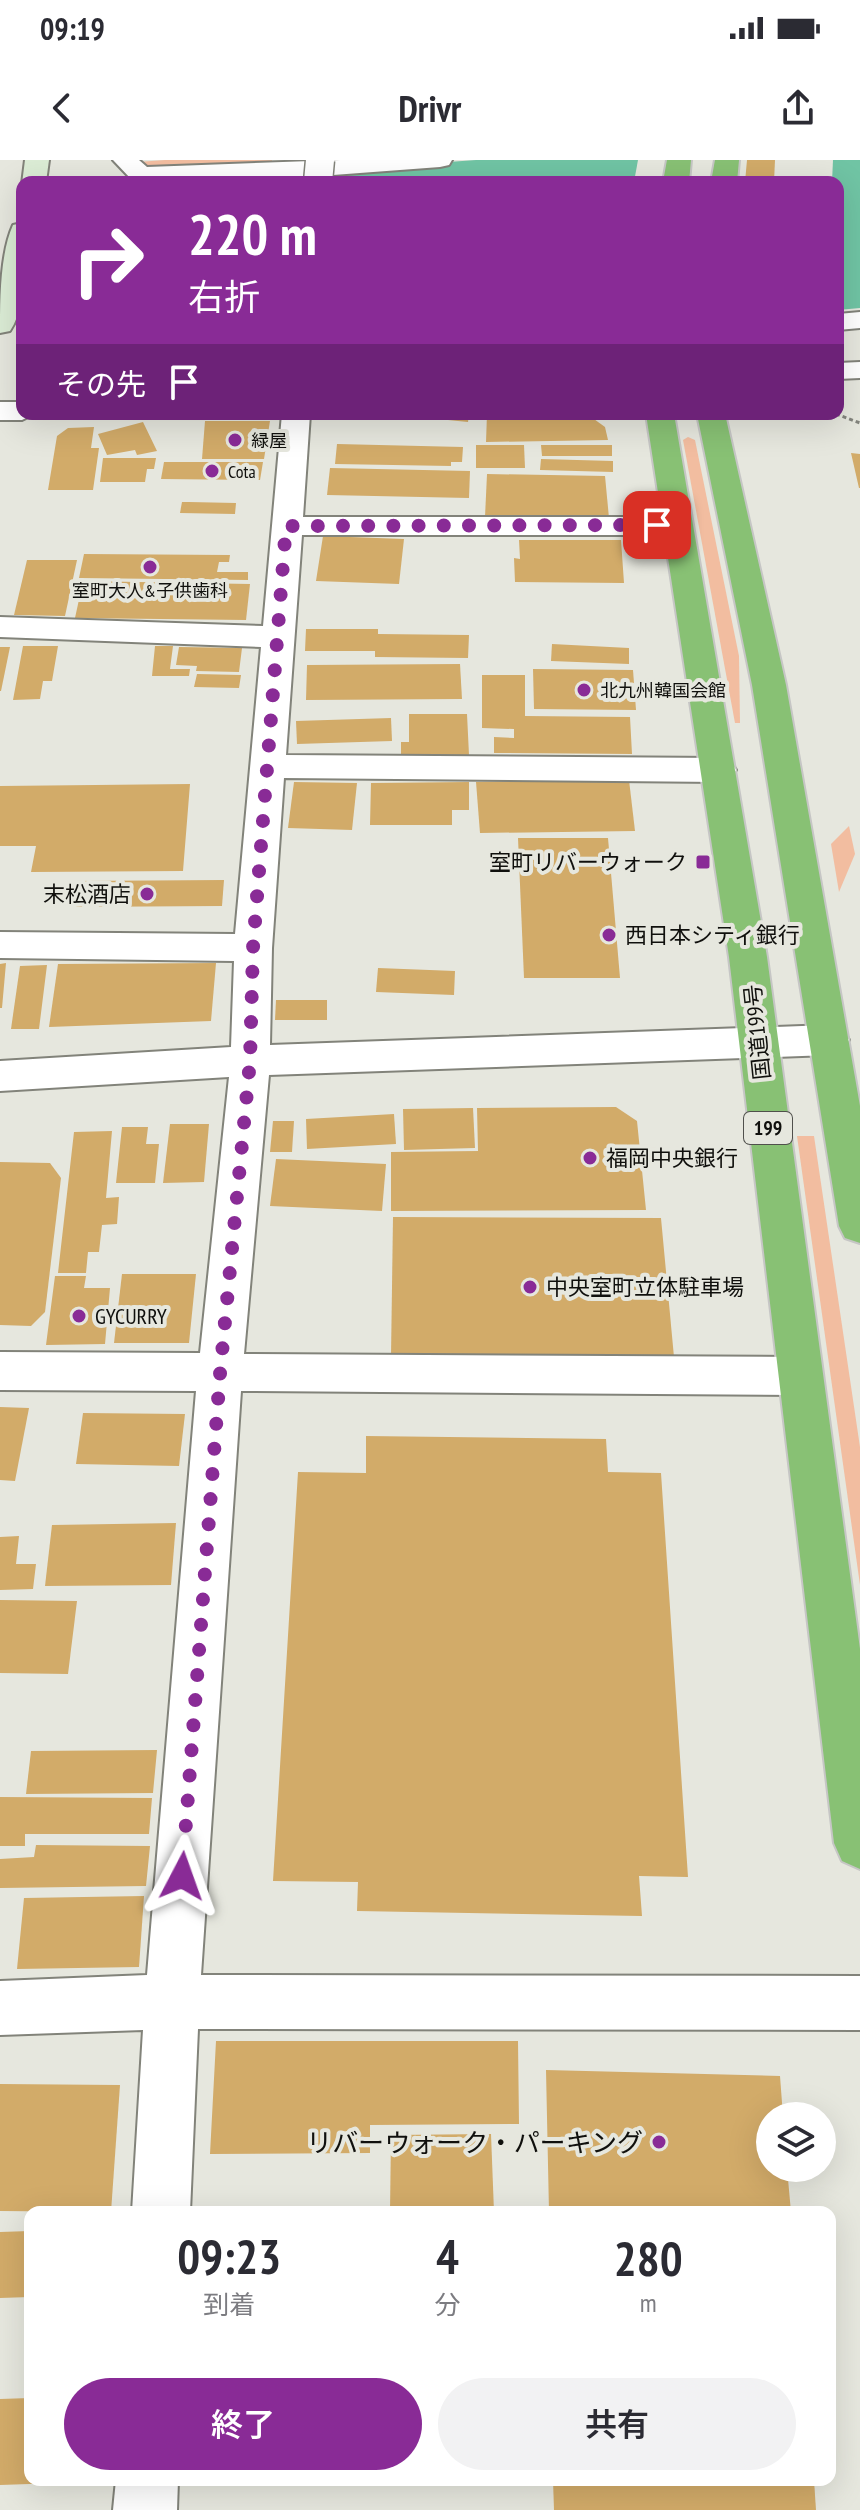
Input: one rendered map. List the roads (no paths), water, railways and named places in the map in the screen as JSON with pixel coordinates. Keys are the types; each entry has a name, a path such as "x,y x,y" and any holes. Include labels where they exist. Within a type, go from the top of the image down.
{"highway":[{"name":"国道199号","path":"661,420 748,957 860,1843"},
{"path":"712,420 769,685 860,1226"}],"street":[{"path":"125,160 141,175 293,171 440,160"},
{"path":"0,325 16,257"},
{"path":"161,2206 172,2002 220,1374 250,1061 253,948 295,420"},
{"path":"286,526 678,526"},
{"path":"0,627 277,637"},
{"path":"267,766 719,770"},
{"path":"0,945 253,948"},
{"path":"0,1076 250,1061 829,1040"},
{"path":"0,1371 799,1376"},
{"path":"0,2008 172,2002 860,2003"},
{"path":"145,2510 147,2486"}],"place":[{"name":"緑屋","path":"235,440"},
{"name":"Cota","path":"212,471"},
{"name":"室町大人&子供歯科","path":"150,567"},
{"name":"北九州韓国会館","path":"584,690"},
{"name":"室町リバーウォーク","path":"703,862"},
{"name":"末松酒店","path":"147,894"},
{"name":"西日本シティ銀行","path":"609,935"},
{"name":"福岡中央銀行","path":"590,1158"},
{"name":"中央室町立体駐車場","path":"530,1287"},
{"name":"GYCURRY","path":"79,1316"},
{"name":"リバーウォーク・パーキング","path":"659,2142"}]}
